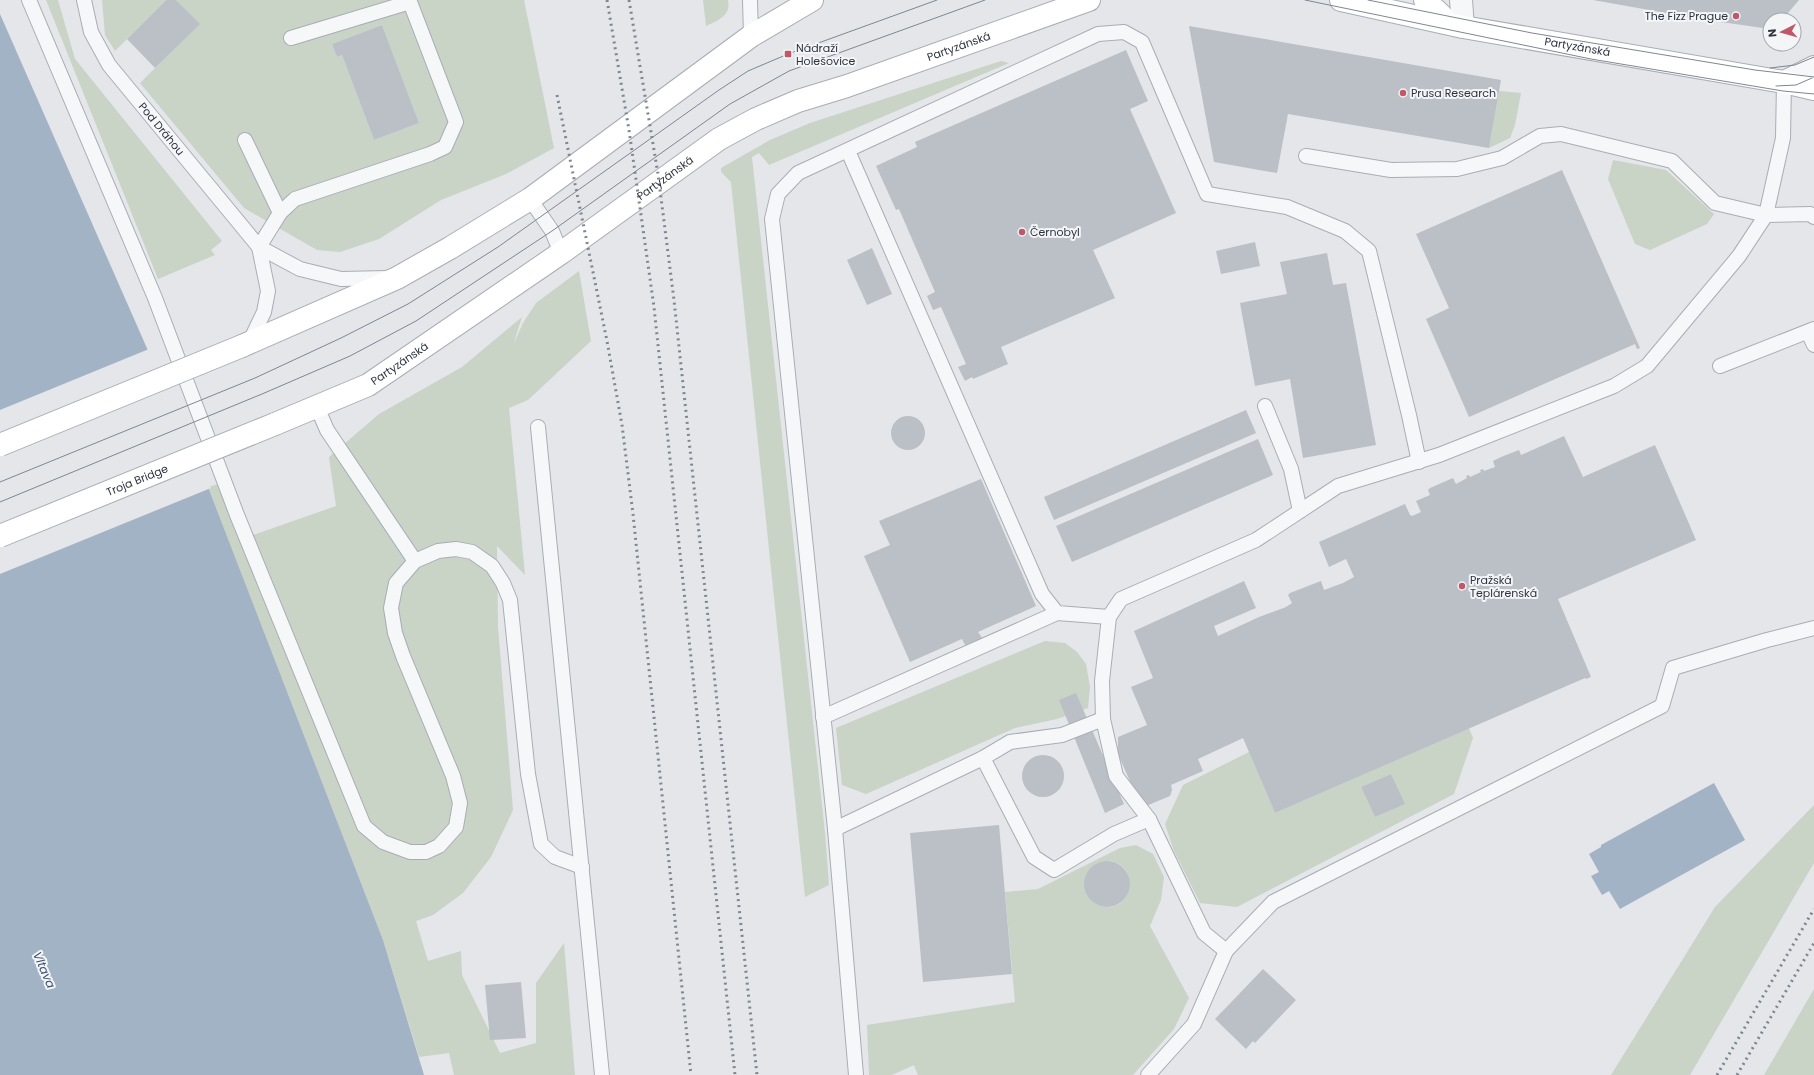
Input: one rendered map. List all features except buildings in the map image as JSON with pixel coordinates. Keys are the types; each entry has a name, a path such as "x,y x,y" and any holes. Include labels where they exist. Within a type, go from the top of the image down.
{"main road":[{"path":"0,445 246,344 397,278 450,248 530,198 751,36 812,0"},
{"name":"Partyzánská","path":"275,424 368,385 561,253 719,139 756,119 798,101 847,86 1089,0"},
{"name":"Partyzánská","path":"1341,0 1455,25 1784,82 1814,89"},
{"path":"1425,0 1441,15 1455,25"},
{"name":"Troja Bridge","path":"0,536 275,424"}],"street":[{"path":"1455,25 1461,0"},
{"path":"1784,82 1814,67"}],"lane":[{"path":"29,0 155,298 237,515 364,826 383,842 410,852 426,852 438,846 456,827 460,803 453,776 403,656 394,627 391,608 396,583 415,561 438,551 456,549 472,552 492,566 503,583 510,600 528,774 541,844 554,857 582,867"},
{"name":"Pod Dráhou","path":"84,0 91,32 109,65 259,247 300,269 341,279 397,278"},
{"path":"750,0 751,36"},
{"path":"259,247 280,213 295,199 430,154 445,147 456,122 410,2 291,38"},
{"path":"856,1075 834,828 772,219 778,194 798,173 1098,34 1124,32 1142,42 1207,194 1287,207 1345,231 1369,251 1419,462"},
{"path":"1226,951 1204,933 1149,819 1116,776 1103,719 1102,681 1109,617 1121,599 1256,540 1338,486 1439,455 1614,386 1647,366 1739,256 1766,215 1783,138 1784,82"},
{"path":"1306,156 1391,170 1457,169 1502,158 1540,136 1561,134 1672,161 1715,203 1766,215 1810,214 1814,217"},
{"path":"246,140 280,213"},
{"path":"848,151 1042,594 1057,613"},
{"path":"530,198 552,231 561,253"},
{"name":"Pod Dráhou","path":"246,344 264,312 268,291 259,247"},
{"path":"1720,366 1811,330 1814,345"},
{"path":"1265,406 1291,469 1300,511"},
{"path":"317,407 327,430 415,561"},
{"path":"538,427 602,1075"},
{"path":"823,717 1057,613 1109,617"},
{"path":"1148,1075 1194,1024 1226,951 1273,902 1662,706 1673,668 1767,640 1814,628"},
{"path":"834,828 982,758 1010,742 1062,735 1103,719"},
{"path":"982,758 1034,857 1054,870 1114,834 1149,819"}],"shaded area":[{"path":"46,0 58,0 75,59 222,241 211,250 215,255 158,279"},
{"path":"102,0 166,0 115,51 105,35"},
{"path":"176,0 524,0 554,148 506,174 441,200 379,239 340,252 317,250 244,208 140,83 199,24","holes":["382,25 419,123 374,140 342,55 337,57 332,44"]},
{"path":"703,0 728,0 728,10 726,14 715,22 706,26"},
{"path":"1001,61 1009,63 769,165 759,153 752,157 825,833 829,885 805,897 731,182 721,172 721,168 770,140 810,123"},
{"path":"1499,91 1521,93 1515,125 1510,138 1489,148"},
{"path":"1613,160 1666,170 1714,214 1707,224 1650,250 1635,244 1608,179"},
{"path":"579,271 591,341 528,400 509,408 525,575 497,546 498,627 513,810 491,857 463,893 433,915 416,921 428,961 461,951 462,975 500,1053 536,1043 536,983 564,943 575,1075 454,1075 449,1053 419,1057 383,940 208,487 219,484 242,539 336,506 329,457 379,414 462,367 522,317 513,345 523,323 536,303"},
{"path":"1045,641 1065,643 1077,652 1086,664 1090,687 1088,708 1057,719 1015,728 866,794 842,785 836,728"},
{"path":"1469,728 1473,738 1454,794 1237,907 1200,903 1174,851 1165,824 1183,785 1249,752 1275,813","holes":["1391,774 1404,804 1375,817 1361,787"]},
{"path":"1814,805 1814,863 1690,1075 1611,1075 1715,907"},
{"path":"1136,845 1153,854 1164,877 1161,900 1150,926 1189,998 1174,1029 1133,1075 918,1075 914,1065 892,1075 869,1075 867,1025 1015,1002 1005,892 1038,889 1120,848","holes":["1108,861 1118,863 1125,869 1129,877 1130,886 1128,894 1123,901 1115,906 1105,907 1096,904 1089,899 1086,891 1085,883 1087,875 1091,868 1098,863"]},
{"path":"1814,989 1814,1075 1764,1075"}],"water":[{"name":"Vltava","path":"0,14 208,487 383,940 424,1075 0,1075"},
{"path":"1714,783 1745,840 1620,909 1609,891 1602,895 1591,876 1599,872 1589,854 1601,847 1601,845"}],"pier":[{"path":"149,349 211,488 0,574 0,410"}],"tram line":[{"path":"0,482 255,378 341,338 408,304 498,247 748,71 788,54 937,0"},
{"path":"0,502 350,356 416,321 552,231 730,104 789,71 985,0"},
{"path":"1305,0 1591,59 1783,91 1814,94"},
{"path":"1368,0 1532,33 1755,70 1814,77"},
{"path":"1770,68 1795,65 1814,57"},
{"path":"1776,86 1796,85 1812,78"}],"railway":[{"path":"607,0 629,130 654,307 735,1075"},
{"path":"629,0 658,174 674,300 757,1075"},
{"path":"557,95 607,341 622,425 633,514 691,1075"},
{"path":"1717,1075 1814,909"},
{"path":"1737,1075 1814,943"}],"place":[{"name":"The Fizz Prague","path":"1736,16"},
{"name":"Nádraží Holešovice","path":"788,54"},
{"name":"Prusa Research","path":"1403,93"},
{"name":"Černobyl","path":"1022,232"},
{"name":"Pražská Teplárenská","path":"1462,586"}]}
